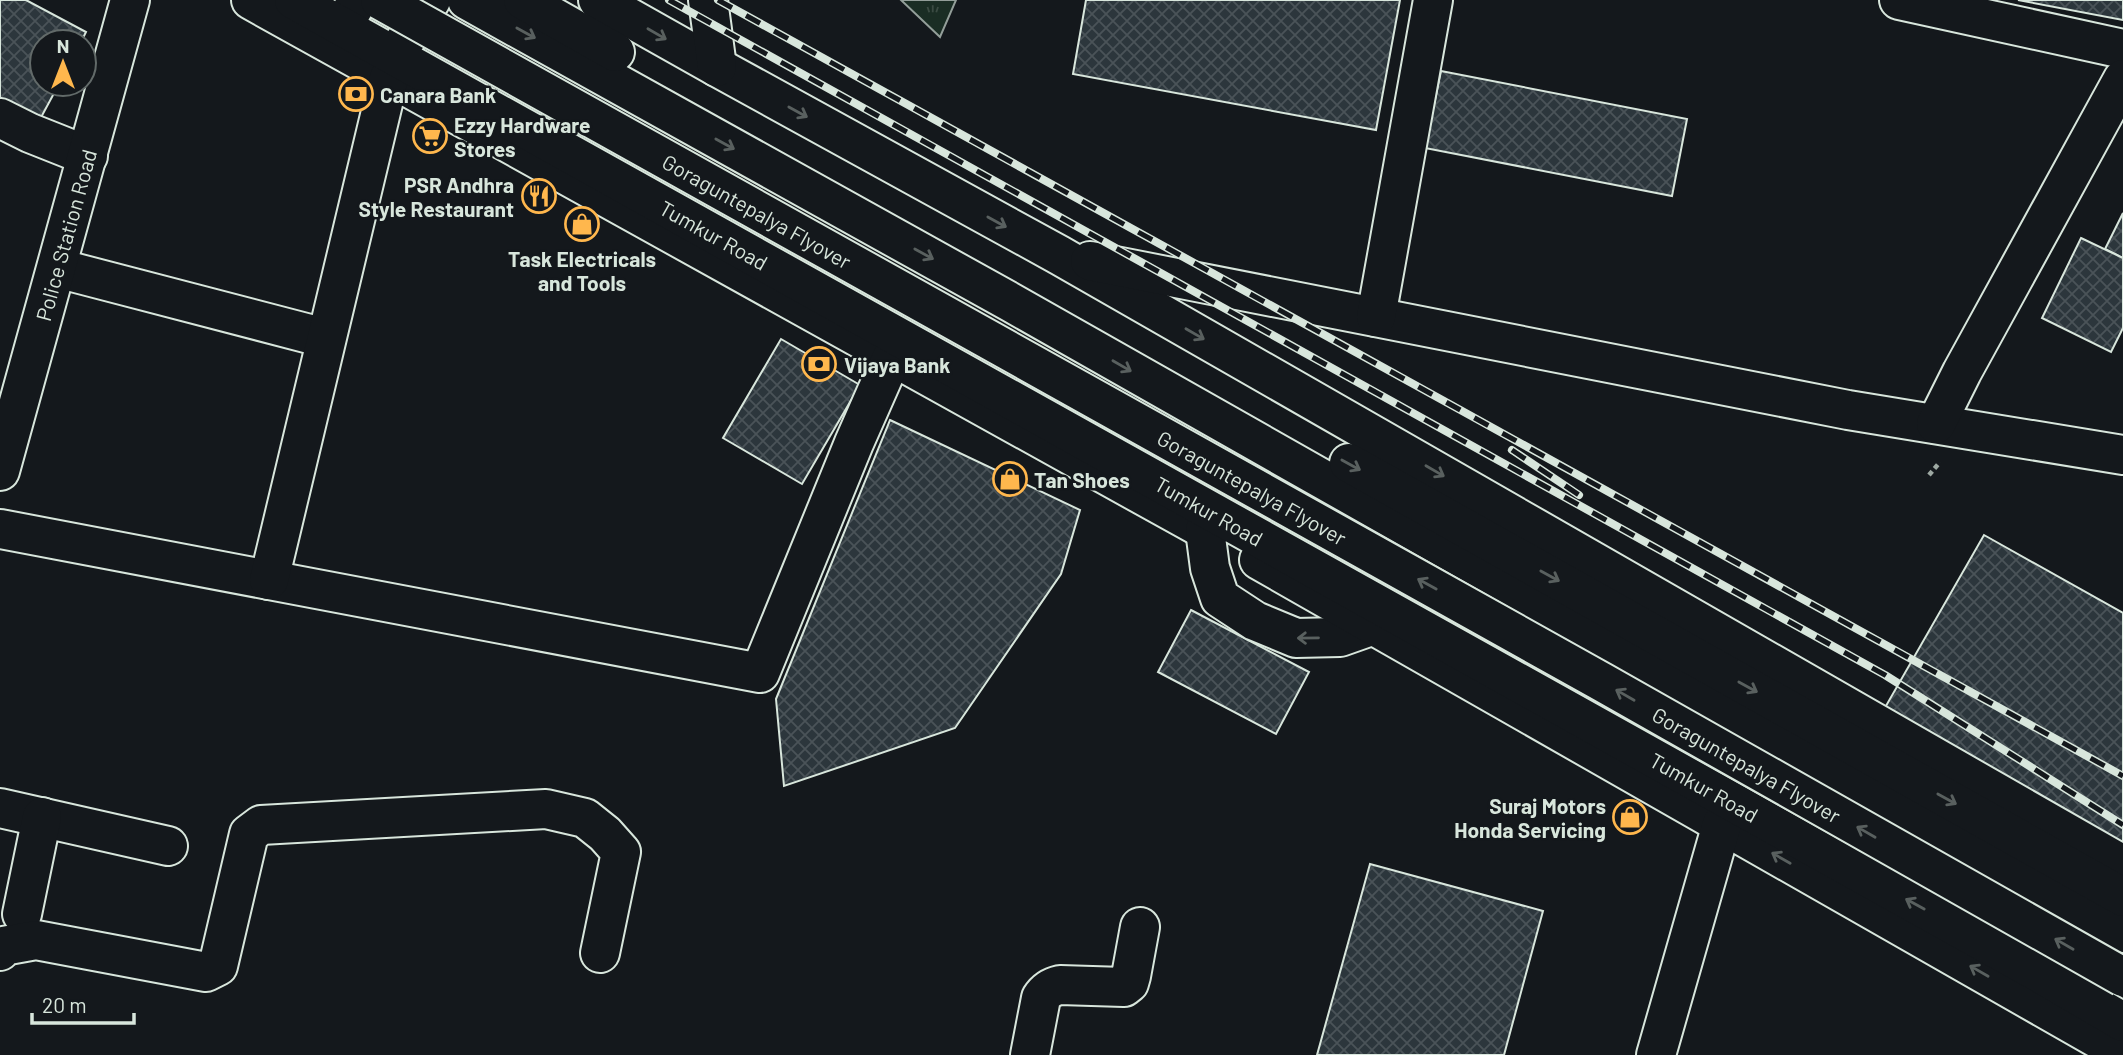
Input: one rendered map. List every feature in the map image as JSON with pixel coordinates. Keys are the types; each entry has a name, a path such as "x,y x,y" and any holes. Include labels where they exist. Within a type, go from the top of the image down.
{"main road":[{"name":"Police Station Road","path":"0,471 131,0"},
{"path":"251,0 392,67 891,357 1374,625 2123,1054"},
{"name":"Tumkur Road","path":"294,0 350,13 392,67 1921,907 2123,1023"},
{"name":"Goraguntepalya Flyover","path":"380,0 1577,668 2123,977"},
{"path":"269,580 392,67 431,0"},
{"name":"Goraguntepalya Flyover","path":"467,0 1000,296 2123,933"},
{"path":"523,0 2123,897"},
{"path":"598,0 1059,256 2123,865"},
{"path":"708,0 717,68"},
{"path":"1376,317 1433,0"},
{"path":"1899,0 2123,49"},
{"path":"1936,424 2123,79"},
{"path":"0,118 88,156"},
{"path":"1059,256 1848,410 2123,455"},
{"path":"57,268 325,338"},
{"path":"0,529 760,673 891,357"},
{"path":"1205,530 1210,568 1220,597 1255,621 1296,638 1340,637 1374,625"},
{"path":"0,808 168,846"},
{"path":"0,951 3,946 36,940 206,972 218,966 249,834 261,825 546,809 585,818 605,834 621,852 600,953"},
{"path":"22,914 42,817"},
{"path":"1656,1055 1721,824"},
{"path":"1030,1055 1041,998 1045,992 1060,985 1124,987 1131,976 1140,927"}],"green space":[{"path":"901,0 956,0 940,37"}],"building":[{"path":"0,0 26,0 78,28 28,28 28,98 51,98 38,123 0,103"},
{"path":"1086,0 1400,0 1376,130 1073,74"},
{"path":"2018,0 2123,0 2123,20"},
{"path":"1441,71 1687,119 1672,196 1425,148"},
{"path":"2123,213 2123,258 2105,249"},
{"path":"2081,238 2123,258 2123,328 2111,352 2042,318"},
{"path":"781,339 860,385 802,484 723,438"},
{"path":"890,420 1080,510 1061,574 955,728 784,786 776,699"},
{"path":"1984,535 2123,613 2123,865 1875,725"},
{"path":"1191,610 1309,672 1276,734 1158,672"},
{"path":"1370,864 1543,911 1504,1055 1317,1055"}],"railway":[{"path":"669,0 1885,675 2123,825"},
{"path":"718,0 2123,776"},
{"path":"1512,450 1579,495"}],"place":[{"name":"Canara Bank","path":"356,94"},
{"name":"Ezzy Hardware Stores","path":"430,136"},
{"name":"PSR Andhra Style Restaurant","path":"539,196"},
{"name":"Task Electricals and Tools","path":"582,224"},
{"name":"Vijaya Bank","path":"819,364"},
{"name":"Tan Shoes","path":"1010,479"},
{"name":"Suraj Motors Honda Servicing","path":"1630,817"}]}
